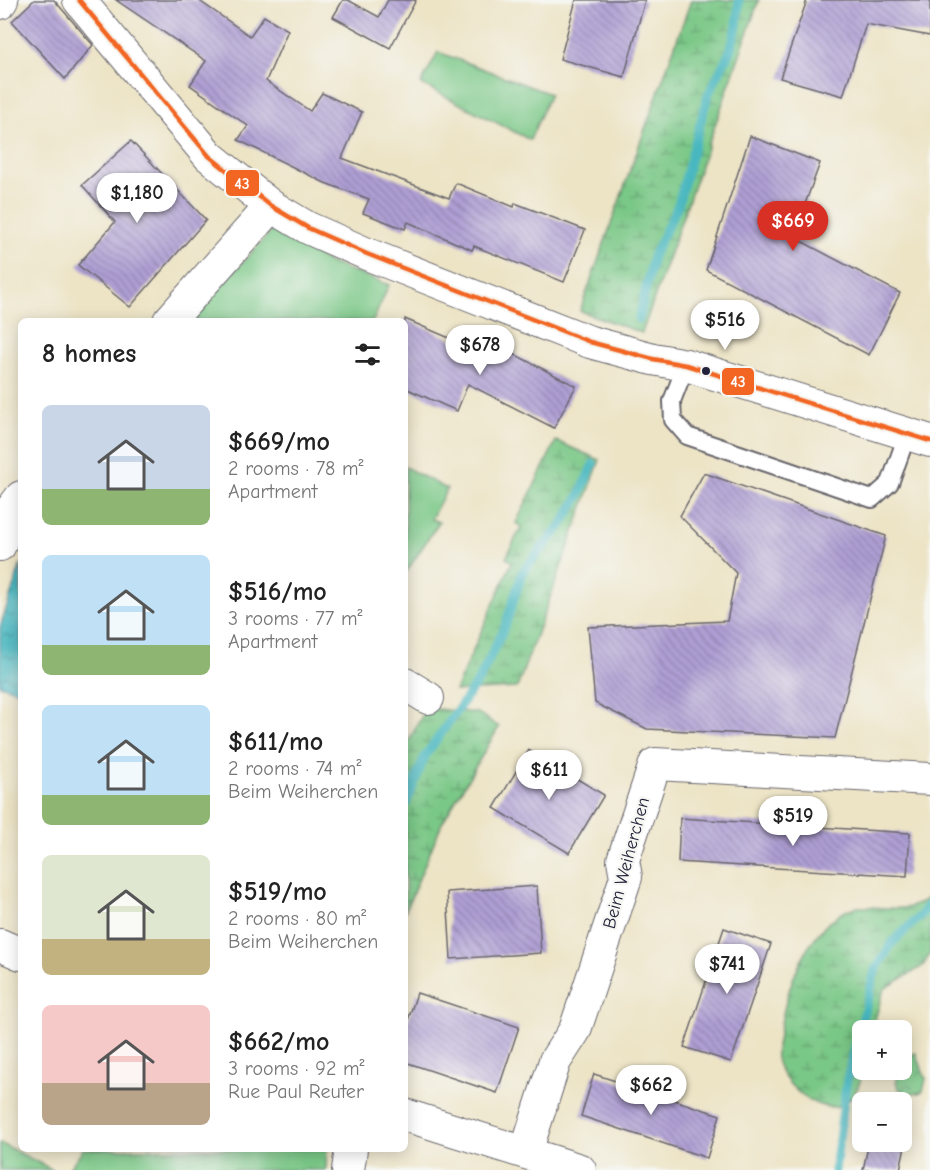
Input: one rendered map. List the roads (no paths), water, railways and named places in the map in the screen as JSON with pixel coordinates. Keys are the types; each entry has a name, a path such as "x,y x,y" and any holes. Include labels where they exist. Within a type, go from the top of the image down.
{"street":[{"path":"79,0 209,156 271,206 308,228 367,254 590,342 653,359 686,365 919,438"},
{"path":"172,318 271,206"},
{"path":"0,545 11,510 18,501"},
{"name":"Beim Weiherchen","path":"525,1152 555,1061 575,1030 626,877 623,860 656,764 930,779"},
{"path":"0,945 18,953"},
{"path":"408,1116 580,1170"},
{"path":"348,1170 351,1152"}],"lane":[{"path":"686,365 672,401 673,420 687,436 872,499 890,483 919,438"}],"water":[{"path":"18,573 18,691 0,685 0,627"}],"waterway":[{"path":"639,319 653,256 678,205 708,95 730,51 737,26 739,0"},
{"path":"408,798 425,756 480,678 505,626 523,571 561,526 579,496 593,464"},
{"path":"835,1170 847,1079 875,971 892,943 930,903"}]}
